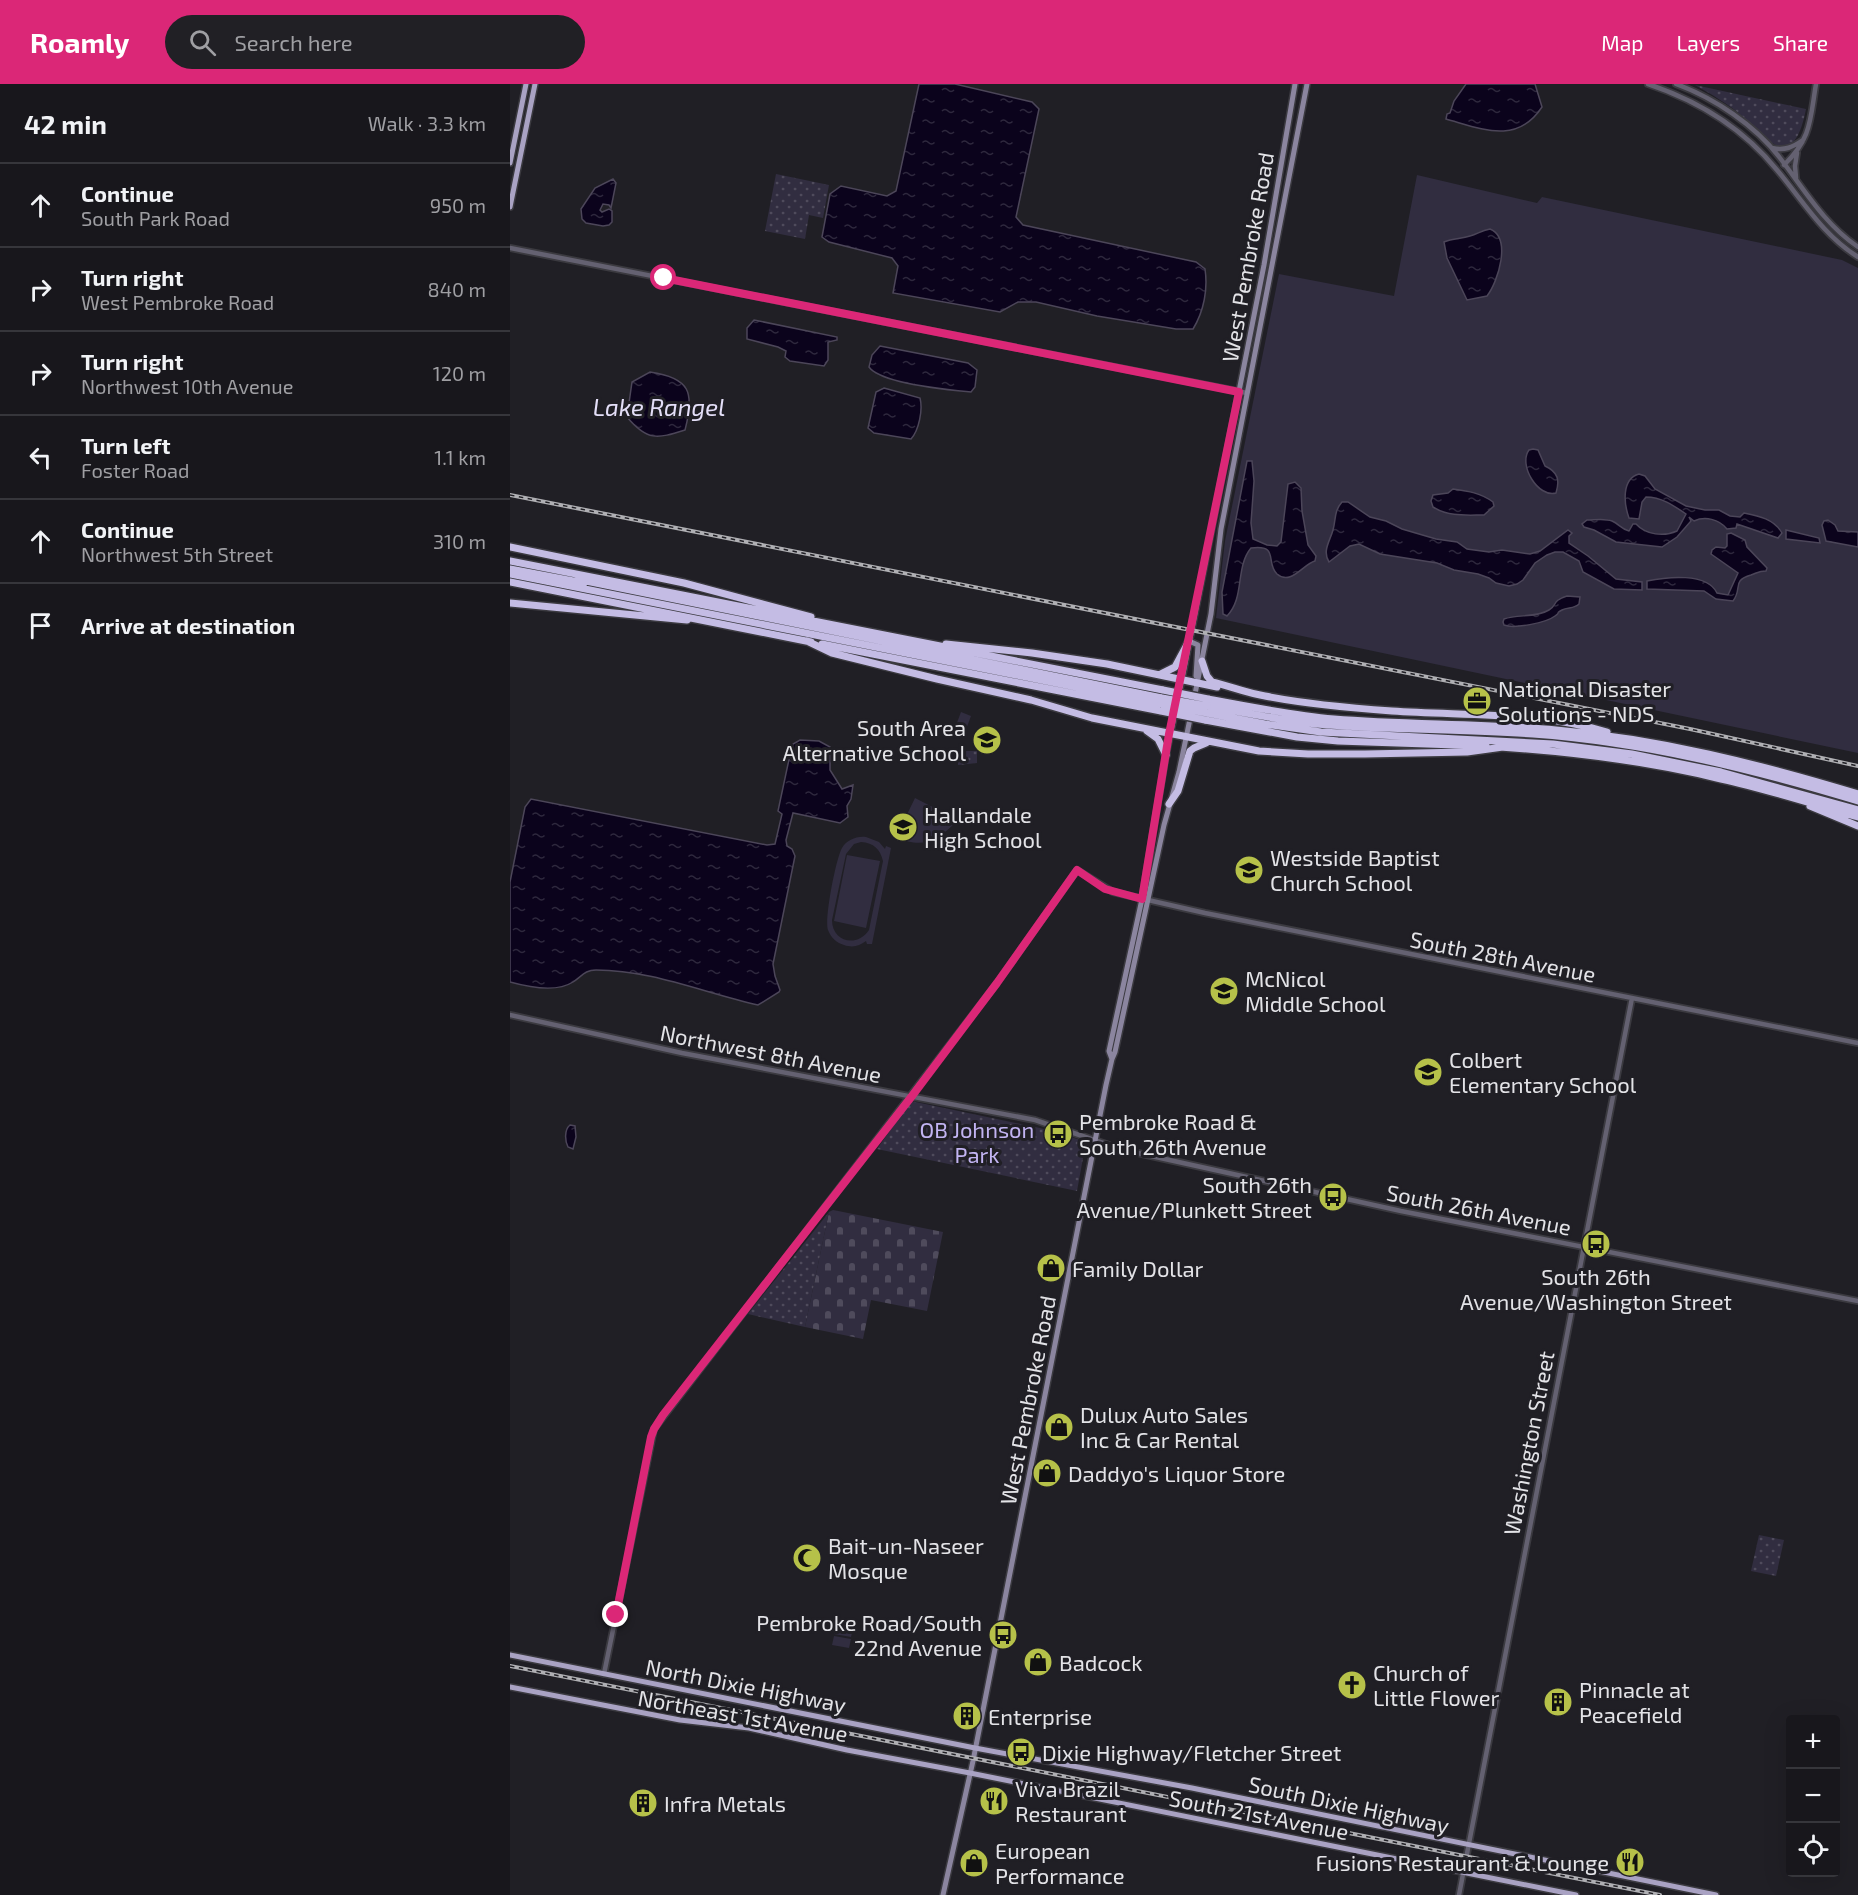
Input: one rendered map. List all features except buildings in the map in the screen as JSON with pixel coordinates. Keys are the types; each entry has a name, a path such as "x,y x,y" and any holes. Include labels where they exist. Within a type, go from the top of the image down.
{"highway":[{"path":"510,547 684,583 797,612 828,623"},
{"path":"510,561 923,643 1162,700"},
{"path":"510,569 687,602"},
{"path":"570,572 586,581 1207,709 1329,725 1533,734 1597,741 1671,752 1745,768 1858,801"},
{"path":"510,574 651,603"},
{"path":"510,582 807,641 1162,700"},
{"path":"521,584 556,585 1162,700 1265,724 1321,732 1553,744 1632,754 1721,772 1858,810"},
{"path":"510,603 668,620 703,621"},
{"path":"807,641 832,652 1031,700 1092,718 1259,751 1308,754 1467,752 1503,747"},
{"path":"1160,674 1175,667 1189,641"},
{"path":"923,643 1032,653 1160,674 1238,690"},
{"path":"1202,661 1207,676 1212,682 1265,697 1394,711 1490,715 1562,723 1593,728 1623,737"},
{"path":"1207,709 1337,719 1515,726 1623,737 1724,757 1858,794"},
{"path":"1207,709 1297,737 1338,741 1503,747 1588,755 1669,768 1722,779 1858,817"},
{"path":"1145,730 1158,739 1166,755"},
{"path":"1169,804 1178,791 1190,752 1209,742"},
{"path":"1795,798 1820,812 1858,826"}],"main road":[{"path":"528,84 528,92 532,98"},
{"path":"510,163 528,84"},
{"path":"510,207 535,84"},
{"name":"West Pembroke Road","path":"1145,899 1169,734 1182,679 1264,265 1295,84"},
{"name":"West Pembroke Road","path":"943,1895 970,1773 1112,1059 1109,1052 1145,899 1187,738 1211,614 1221,529 1307,84"},
{"path":"522,147 520,139 526,108 524,99"},
{"path":"1274,209 1279,227"},
{"path":"1264,265 1268,273 1268,285"},
{"path":"1189,641 1198,645 1196,677 1198,683"},
{"name":"North Dixie Highway","path":"510,1655 975,1748"},
{"name":"Northeast 1st Avenue","path":"510,1687 680,1720 749,1728 847,1750 970,1773"},
{"name":"South Dixie Highway","path":"975,1748 1192,1788 1716,1895"},
{"name":"South 21st Avenue","path":"970,1773 1576,1895"}],"street":[{"path":"1648,84 1670,91 1720,117 1762,152 1825,231 1858,257"},
{"path":"1670,91 1674,84 1726,110 1747,126 1770,147 1829,223 1858,247"},
{"path":"1778,171 1798,151 1805,139 1810,124 1816,84"},
{"path":"1770,147 1783,150 1805,139"},
{"path":"1796,180 1795,166 1798,151"},
{"path":"510,248 1247,393"},
{"name":"South 28th Avenue","path":"912,1096 997,983 1077,870 1105,889 1205,913 1858,1043"},
{"name":"Washington Street","path":"1459,1895 1632,998"},
{"name":"Northwest 8th Avenue","path":"510,1015 637,1044 1035,1119 1095,1140"},
{"path":"604,1674 654,1429 912,1096"},
{"name":"South 26th Avenue","path":"1095,1140 1124,1150 1370,1204 1858,1301"}],"green space":[{"path":"1695,85 1806,109 1797,137 1788,146 1782,147 1774,144 1731,107"},
{"path":"776,174 829,185 823,218 809,215 805,239 765,231"},
{"path":"1417,175 1537,203 1542,197 1842,260 1858,268 1858,753 1216,618 1225,541 1279,274 1394,296"},
{"path":"961,712 971,716 965,732 955,728"},
{"path":"964,751 977,751 977,763 958,765 958,758 964,758"},
{"path":"915,798 958,820 937,838 923,843 896,837"},
{"path":"862,837 879,842 885,849 886,846 891,848 872,944 867,944 866,941 850,946 834,940 828,930 829,902 842,848 849,841","holes":["861,842 876,847 883,861 869,930 864,936 852,941 841,938 836,933 832,920 846,854 854,844"]},
{"path":"847,855 880,861 866,928 834,921"},
{"name":"OB Johnson Park","path":"911,1101 1040,1128 1084,1141 1085,1147 1077,1191 877,1149"},
{"path":"833,1210 943,1232 927,1311 871,1300 863,1339 805,1327 829,1212"},
{"path":"829,1212 805,1327 748,1314"},
{"path":"1759,1535 1784,1540 1776,1576 1751,1571"},
{"path":"836,1625 853,1628 851,1637 834,1634"},
{"path":"834,1636 851,1639 849,1648 832,1645"}],"water":[{"path":"919,84 955,84 1032,102 1039,109 1016,217 1023,225 1196,262 1205,269 1206,284 1202,307 1193,329 1176,329 1097,316 1036,302 1018,302 1000,312 893,293 898,266 892,258 829,242 822,237 830,194 841,186 887,196 896,191"},
{"path":"1466,84 1535,84 1542,107 1532,119 1510,130 1486,130 1446,119 1454,101"},
{"path":"613,179 616,183 611,208 603,204 600,210 602,212 609,209 612,211 612,222 603,226 586,223 582,219 581,209 595,188"},
{"path":"1490,229 1497,234 1502,250 1499,271 1487,296 1467,300 1447,258 1444,242"},
{"path":"754,320 837,337 837,340 828,342 828,360 824,366 790,361 785,357 786,351 747,339 747,328"},
{"path":"880,346 968,363 977,370 975,387 971,392 961,391 887,378 869,367 872,355"},
{"name":"Lake Rangel","path":"650,372 674,378 686,389 689,406 685,430 653,436 634,425 627,417 632,382"},
{"path":"884,388 920,398 920,420 911,439 874,433 868,428 876,392"},
{"path":"1529,450 1538,450 1545,466 1555,474 1558,480 1556,493 1549,493 1537,486 1528,472 1526,456"},
{"path":"1247,461 1252,461 1254,481 1251,523 1253,539 1267,545 1277,546 1281,542 1288,484 1295,482 1301,488 1302,511 1308,545 1316,556 1315,561 1297,573 1282,577 1274,570 1266,549 1251,548 1243,564 1233,609 1227,616 1223,614 1222,592"},
{"path":"1639,474 1645,476 1655,489 1686,506 1719,510 1730,516 1740,517 1744,513 1755,515 1775,524 1782,533 1778,538 1737,524 1736,528 1727,529 1712,519 1694,521 1689,517 1691,521 1677,537 1662,547 1616,542 1584,527 1582,524 1587,520 1603,519 1612,521 1629,531 1633,524 1636,524 1645,531 1655,534 1677,531 1686,514 1657,498 1646,497 1642,502 1639,519 1629,518 1625,493 1629,481"},
{"path":"1453,489 1479,494 1493,502 1494,506 1484,515 1451,514 1433,507 1431,501 1433,495 1448,493"},
{"path":"1342,502 1348,502 1370,517 1386,521 1402,529 1436,539 1457,542 1467,549 1489,552 1502,550 1530,554 1540,551 1568,530 1572,533 1569,536 1569,543 1616,579 1642,582 1642,590 1614,589 1583,572 1579,561 1563,552 1547,555 1535,563 1523,580 1509,586 1496,583 1478,574 1454,570 1437,563 1380,554 1359,544 1350,546 1329,562 1326,554 1327,546 1336,512"},
{"path":"1828,520 1835,525 1838,531 1858,532 1858,547 1826,541 1822,525"},
{"path":"1786,530 1819,538 1820,543 1786,539"},
{"path":"1731,533 1745,540 1747,547 1767,568 1766,571 1741,580 1733,601 1716,599 1704,591 1647,589 1647,581 1685,578 1705,582 1717,593 1728,595 1738,573 1711,554 1716,547 1725,548 1727,546 1727,534"},
{"path":"1567,596 1580,597 1579,604 1562,610 1551,619 1538,623 1522,626 1504,625 1504,619 1544,612"},
{"path":"800,740 819,741 830,747 830,770 842,789 853,785 851,799 847,806 848,817 840,823 793,813 786,840 787,846 792,849 795,856 773,964 779,992 758,1005 658,978 596,970 586,972 573,982 559,987 533,987 510,982 510,882 525,807 531,799 767,845 775,844 782,814 778,811 791,750 793,744"},
{"path":"570,1125 575,1126 576,1137 573,1149 568,1147 566,1139"}],"railway":[{"path":"510,495 1690,729 1858,766"},
{"path":"510,1666 1660,1895"}],"place":[{"name":"National Disaster Solutions - NDS","path":"1477,701"},
{"name":"South Area Alternative School","path":"987,740"},
{"name":"Hallandale High School","path":"903,827"},
{"name":"Westside Baptist Church School","path":"1249,870"},
{"name":"McNicol Middle School","path":"1224,991"},
{"name":"Colbert Elementary School","path":"1428,1072"},
{"name":"Pembroke Road & South 26th Avenue","path":"1058,1134"},
{"name":"South 26th Avenue/Plunkett Street","path":"1333,1197"},
{"name":"South 26th Avenue/Washington Street","path":"1596,1244"},
{"name":"Family Dollar","path":"1051,1268"},
{"name":"Dulux Auto Sales Inc & Car Rental","path":"1059,1427"},
{"name":"Daddyo's Liquor Store","path":"1047,1473"},
{"name":"Bait-un-Naseer Mosque","path":"807,1558"},
{"name":"Pembroke Road/South 22nd Avenue","path":"1003,1635"},
{"name":"Badcock","path":"1038,1662"},
{"name":"Church of Little Flower","path":"1352,1685"},
{"name":"Pinnacle at Peacefield","path":"1558,1702"},
{"name":"Enterprise","path":"967,1716"},
{"name":"Dixie Highway/Fletcher Street","path":"1021,1752"},
{"name":"Viva Brazil Restaurant","path":"994,1801"},
{"name":"Infra Metals","path":"643,1803"},
{"name":"Fusions Restaurant & Lounge","path":"1630,1862"},
{"name":"European Performance","path":"974,1863"}],"route":[{"path":"616,1615 651,1437 663,1415 741,1318 912,1096 997,983 1077,870 1105,889 1142,899 1169,734 1239,392 664,278"}]}
